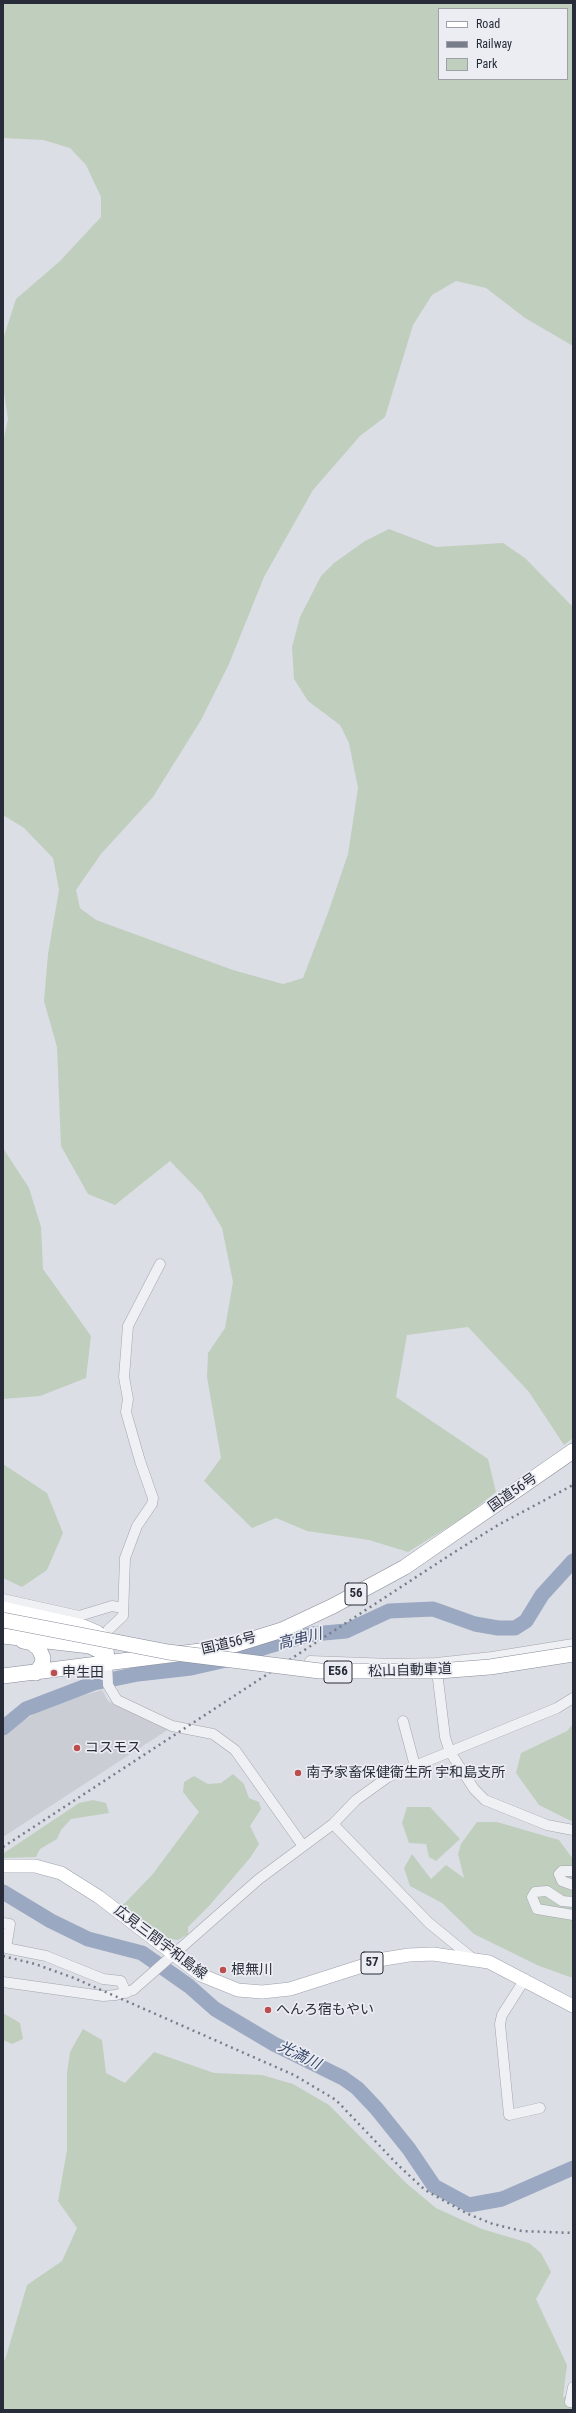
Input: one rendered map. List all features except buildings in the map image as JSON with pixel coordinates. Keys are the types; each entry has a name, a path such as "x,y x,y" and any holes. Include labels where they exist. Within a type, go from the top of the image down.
{"highway":[{"name":"国道56号","path":"3,1676 107,1668 224,1648 282,1630 333,1606 429,1552 573,1451"},
{"path":"3,1609 83,1627 97,1632 107,1668"},
{"name":"E56","path":"3,1620 101,1642"},
{"path":"8,1637 101,1642"},
{"path":"8,1637 32,1643 39,1649 42,1663 36,1673"},
{"name":"松山自動車道","path":"101,1642 216,1659 351,1672 438,1671 490,1667 573,1654"}],"main road":[{"name":"広見三間宇和島線","path":"7,1866 24,1865 61,1873 78,1882 169,1959 212,1981 250,1992 290,1989 395,1957 433,1954 472,1958 489,1962 525,1979 573,2006"}],"street":[{"path":"101,1642 123,1616 124,1558 137,1526 152,1504 153,1498 140,1461 126,1412 128,1399 124,1377 128,1326 160,1264"},
{"path":"3,1599 80,1616 112,1606 123,1608"},
{"path":"310,1661 392,1664 436,1663 492,1657 573,1644"},
{"path":"436,1663 445,1737 450,1752 463,1775 485,1800 547,1825 573,1830"},
{"path":"107,1668 108,1685 117,1700 136,1710 183,1729 213,1734 235,1750 303,1846"},
{"path":"3,1982 102,1996 126,1993 169,1959 259,1879 333,1824 367,1792 388,1777 557,1708 573,1698"},
{"path":"403,1721 415,1766"},
{"path":"333,1824 429,1923 472,1958"},
{"path":"573,1871 562,1871 559,1874 562,1881 573,1885"},
{"path":"573,1902 562,1901 547,1891 535,1892 532,1897 537,1909 573,1915"},
{"path":"3,1923 10,1924 6,1948 46,1956 102,1979 121,1980 126,1993"},
{"path":"525,1979 502,2015 500,2024 509,2115 540,2108"},
{"path":"570,2402 573,2387"}],"shaded area":[{"path":"102,1690 108,1701 169,1729 3,1837 3,1734 46,1706"}],"green space":[{"path":"3,3 573,3 573,346 525,318 486,288 456,281 432,295 413,325 385,417 360,436 313,490 264,577 229,664 201,720 153,797 101,854 76,890 80,908 96,920 233,970 283,984 303,978 329,910 348,854 358,788 349,743 340,725 308,701 294,679 292,647 300,617 321,576 334,563 365,541 389,529 436,547 503,543 525,558 573,607 573,1438 564,1445 529,1392 468,1327 407,1335 396,1397 488,1459 496,1492 466,1516 408,1552 369,1540 307,1531 276,1518 252,1528 204,1481 221,1458 207,1377 208,1353 225,1328 233,1282 222,1228 202,1194 170,1161 115,1205 88,1194 61,1146 57,1047 44,1001 48,954 59,890 53,858 24,828 3,815 3,442 8,419 3,386 3,339 16,299 60,261 101,217 101,197 86,165 70,148 43,140 3,138"},
{"path":"3,1148 29,1188 41,1227 43,1269 91,1336 86,1378 40,1396 3,1399"},
{"path":"3,1464 47,1493 63,1533 47,1570 22,1587 3,1578"},
{"path":"573,1724 573,1822 539,1805 516,1773 521,1753 567,1731"},
{"path":"233,1774 244,1784 249,1798 259,1802 261,1809 250,1826 259,1844 250,1858 209,1906 188,1927 188,1934 178,1940 160,1938 122,1906 152,1875 199,1812 183,1792 184,1782 194,1776 208,1784 221,1783"},
{"path":"93,1800 106,1803 109,1813 71,1819 61,1830 57,1839 40,1849 36,1857 3,1858 4,1853 79,1803"},
{"path":"407,1807 430,1807 460,1839 436,1861 429,1857 426,1844 409,1843 402,1823"},
{"path":"477,1822 497,1822 559,1840 573,1859 573,1978 539,1966 474,1934 442,1903 410,1886 404,1868 412,1854 431,1879 446,1865 464,1878 458,1854 461,1844"},
{"path":"3,2013 20,2023 23,2039 12,2044 3,2040"},
{"path":"83,2029 102,2040 106,2073 125,2083 154,2052 214,2073 262,2075 293,2084 329,2105 406,2183 436,2208 482,2229 529,2243 541,2253 551,2272 536,2299 567,2365 563,2397 573,2396 573,2410 3,2410 3,2359 5,2360 27,2285 62,2261 77,2228 58,2201 67,2150 67,2073 70,2052"}],"waterway":[{"name":"高串川","path":"3,1728 26,1709 94,1683 138,1674 191,1668 235,1658 269,1646 313,1634 346,1631 389,1611 433,1609 475,1624 498,1628 515,1628 526,1621 542,1595 573,1561"},
{"name":"光満川","path":"3,1892 51,1921 88,1939 142,1953 189,1986 215,2009 274,2044 343,2078 357,2088 376,2108 409,2149 434,2186 469,2205 502,2199 573,2168"}],"railway":[{"path":"3,1847 453,1553 498,1525 573,1485"},
{"path":"3,1956 35,1964 74,1978 294,2075 336,2100 398,2165 425,2190 468,2214 493,2224 522,2231 573,2233"}],"place":[{"name":"申生田","path":"54,1673"},
{"name":"コスモス","path":"77,1748"},
{"name":"南予家畜保健衛生所 宇和島支所","path":"298,1773"},
{"name":"根無川","path":"223,1970"},
{"name":"へんろ宿もやい","path":"268,2010"}]}
